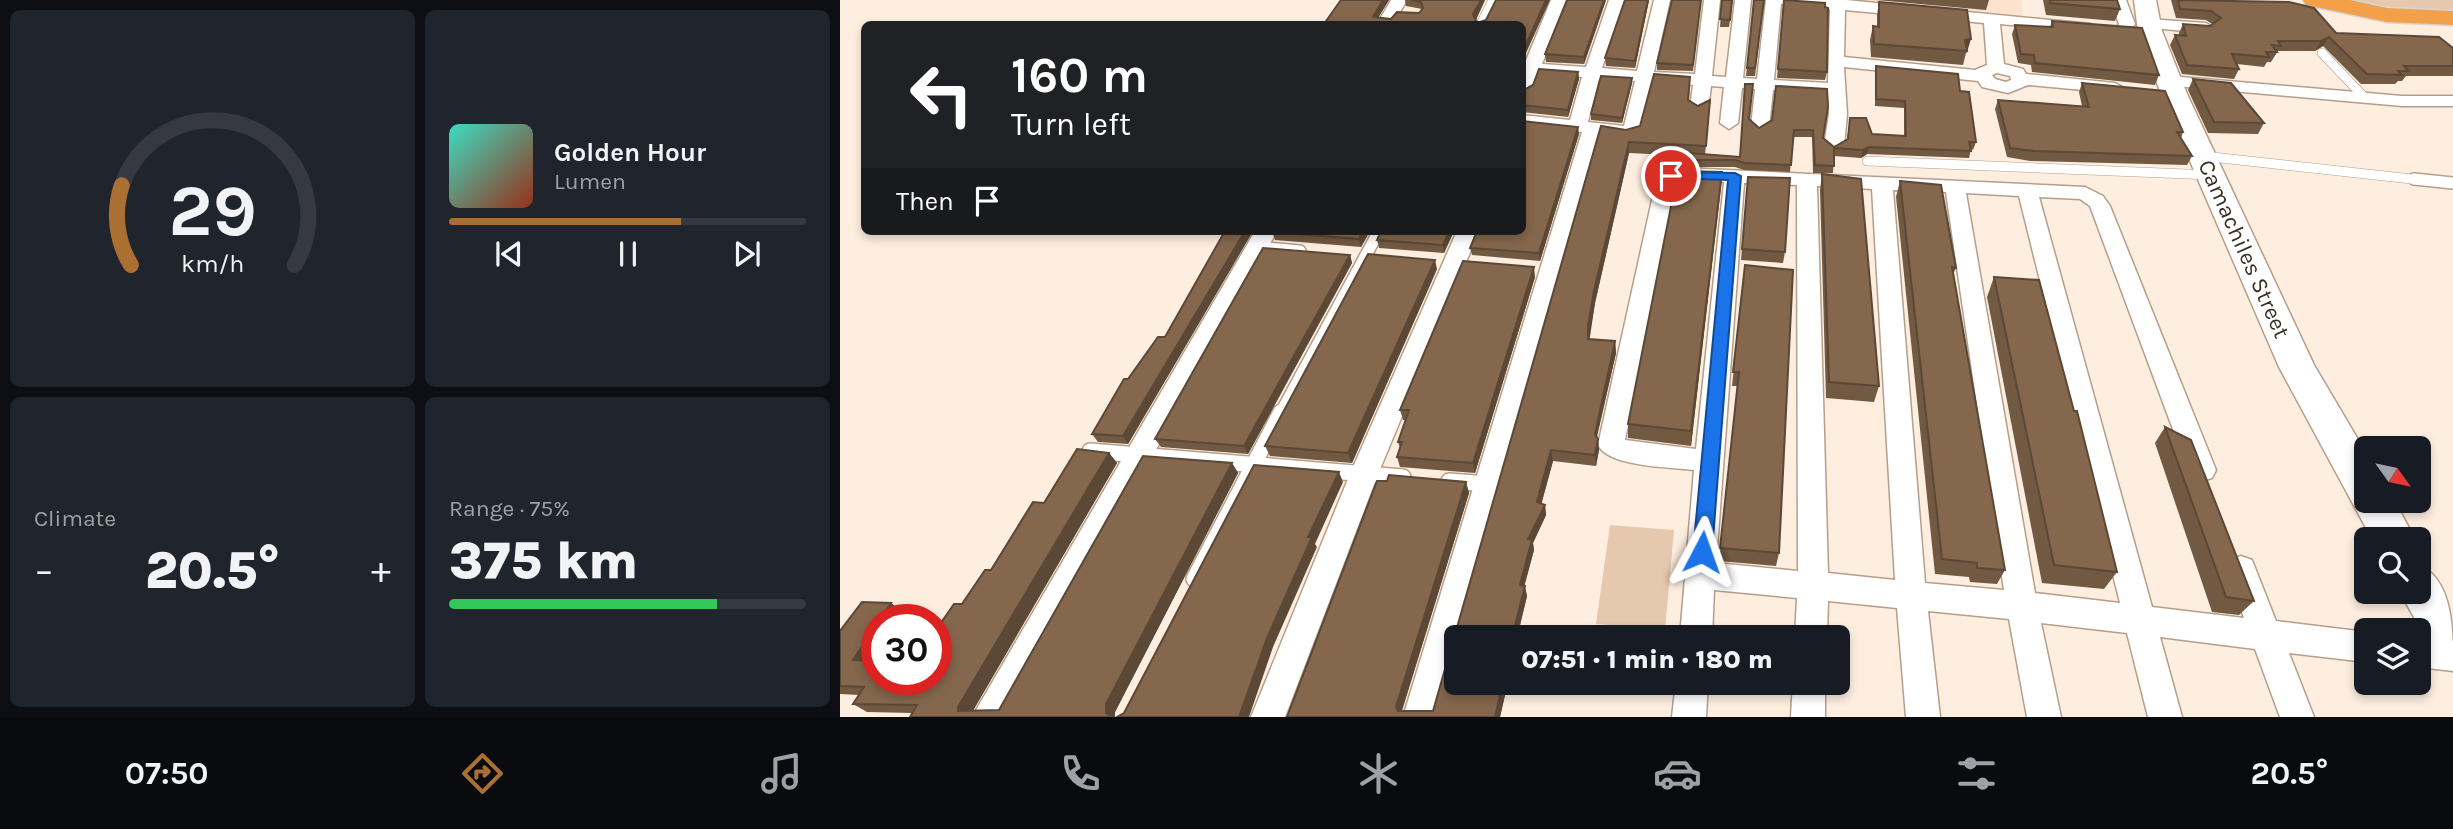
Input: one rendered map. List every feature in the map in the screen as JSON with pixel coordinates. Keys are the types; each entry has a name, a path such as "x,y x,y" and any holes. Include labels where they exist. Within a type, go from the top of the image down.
{"highway":[{"path":"2315,0 2388,15 2453,18"}],"street":[{"path":"1526,83 1559,0"},
{"path":"1420,717 1488,484 1585,128 1591,74 1617,0"},
{"path":"1526,121 1627,132 1632,130 1662,0"},
{"path":"1699,109 1712,0"},
{"path":"1729,123 1743,0"},
{"path":"1760,127 1774,0"},
{"path":"1783,0 1838,2 1991,18 2140,28 2206,28"},
{"path":"2118,0 2127,24 2140,28"},
{"name":"Camachiles Street","path":"2146,0 2140,28 2165,89 2207,166 2297,367 2354,468"},
{"path":"1834,146 1838,114 1835,61 1838,2"},
{"path":"1991,18 1988,83 2008,88 2019,85 2022,79 2127,89"},
{"path":"1835,61 1989,72"},
{"path":"1532,69 1703,78 1836,89"},
{"path":"2165,89 2453,102"},
{"path":"1874,172 1923,717"},
{"path":"1708,461 1620,450 1611,444 1666,183 1671,176 1685,174 1807,179 1874,172 1955,186 2085,193 2100,206 2211,493"},
{"path":"1697,625 1708,461 1735,176"},
{"path":"1807,179 1811,625"},
{"path":"1955,186 2022,606 2044,717"},
{"path":"2026,189 2165,717"},
{"path":"1268,717 1364,474 1466,235"},
{"path":"989,717 1261,239"},
{"path":"1726,268 1754,271"},
{"path":"1781,273 1809,276"},
{"path":"2231,545 2297,717"},
{"path":"1701,575 2022,606 2354,646"},
{"path":"2430,604 2453,644"},
{"path":"2431,653 2453,656"},
{"path":"1689,717 1691,695"},
{"path":"1808,717 1809,695"}],"lane":[{"path":"1482,21 1493,0"},
{"path":"2322,53 2365,98"},
{"path":"1874,172 2207,166 2453,183"},
{"path":"1185,597 1253,464 1377,235"},
{"path":"1261,239 1312,252"},
{"path":"1090,451 1488,484"}],"shaded area":[{"path":"1850,0 2022,0 2022,15"},
{"path":"2333,0 2453,0 2453,12 2414,12"},
{"path":"1610,525 1674,530 1665,625 1596,624"}],"building":[{"path":"1341,0 1383,0 1373,17 1391,19 1397,12 1419,13 1423,8 1421,2 1411,0 1481,0 1473,14 1476,21 1326,21"},
{"path":"1496,0 1546,0 1526,44 1526,21 1483,21"},
{"path":"1567,0 1604,0 1584,57 1545,54"},
{"path":"1625,0 1648,0 1635,61 1605,58"},
{"path":"1672,0 1701,0 1693,65 1657,63"},
{"path":"1722,0 1732,0 1730,20 1720,19"},
{"path":"1754,0 1764,0 1755,68 1747,68"},
{"path":"1784,0 1825,3 1828,8 1827,72 1778,69"},
{"path":"2050,0 2117,0 2120,9 2050,3"},
{"path":"2178,0 2289,2 2314,8 2336,33 2439,37 2453,48 2453,66 2404,66 2409,71 2398,71 2402,75 2367,74 2329,37 2321,41 2278,41 2281,46 2272,45 2277,52 2266,52 2269,57 2232,54 2239,69 2187,65 2175,35 2186,36 2183,24 2210,26 2221,18 2211,11 2180,9"},
{"path":"1879,2 1967,10 1971,39 1965,40 1967,51 1874,44 1873,26 1879,27"},
{"path":"2052,21 2142,28 2159,75 2035,63 2034,55 2021,54 2015,25 2053,27"},
{"path":"1876,66 1958,74 1960,91 1969,92 1976,142 1969,142 1971,151 1834,148 1834,166 1815,165 1813,130 1794,130 1791,165 1744,163 1736,160 1688,160 1689,153 1740,157 1745,84 1753,84 1749,119 1759,128 1772,120 1776,86 1827,89 1828,107 1823,138 1834,147 1848,139 1850,118 1866,118 1872,134 1906,136 1905,101 1876,99"},
{"path":"1539,69 1578,72 1568,110 1526,105 1526,89 1533,85"},
{"path":"1654,74 1690,77 1688,100 1698,106 1710,100 1706,146 1629,142 1588,326 1588,339 1615,341 1595,434 1598,439 1595,455 1551,450 1537,502 1545,505 1528,539 1532,540 1520,585 1525,586 1515,625 1458,625 1601,126 1626,130 1640,126"},
{"path":"1601,76 1632,78 1622,118 1591,114"},
{"path":"2193,79 2231,83 2264,123 2214,122"},
{"path":"2082,83 2165,91 2183,132 2177,132 2192,156 2010,148 1998,100 2089,107"},
{"path":"1526,121 1578,127 1539,253 1470,248 1475,235 1526,235"},
{"path":"1685,171 1722,172 1691,431 1628,424 1677,176 1684,176"},
{"path":"1822,174 1861,179 1879,386 1829,382"},
{"path":"1748,177 1790,178 1785,252 1742,249"},
{"path":"1900,181 1941,185 1956,268 1952,267 2005,570 1977,568 1977,563 1942,559"},
{"path":"1223,235 1243,235 1123,436 1092,434 1124,379 1128,379 1158,337 1165,337"},
{"path":"1309,235 1361,235 1359,239"},
{"path":"1379,235 1447,235 1443,245 1377,240"},
{"path":"1263,248 1350,255 1244,446 1155,439"},
{"path":"1368,254 1435,260 1348,453 1265,446"},
{"path":"1463,261 1534,267 1473,463 1397,457 1402,442 1398,442 1409,410 1400,410"},
{"path":"1745,265 1793,270 1779,553 1720,548 1739,372 1733,372"},
{"path":"1994,277 2039,280 2074,411 2077,411 2117,572 2054,565"},
{"path":"2165,427 2191,440 2254,601 2226,597"},
{"path":"1077,449 1109,453 958,711 999,710 1143,456 1232,463 1106,704 1106,713 1112,717 910,717 917,705 853,704 861,692 861,695 952,695 952,607 954,604 962,604 985,570 991,570 1033,502 1044,503"},
{"path":"1254,465 1339,472 1308,537 1312,537 1267,638 1239,717 1117,717 1124,713"},
{"path":"1389,475 1466,482 1396,707 1398,711 1433,711 1444,673 1444,695 1500,695 1495,717 1287,717 1377,481 1387,481"},
{"path":"862,602 891,603 861,604 861,648 853,660 861,660 861,687 840,686 840,631"}],"route":[{"path":"1671,176 1735,176 1702,552"}]}
